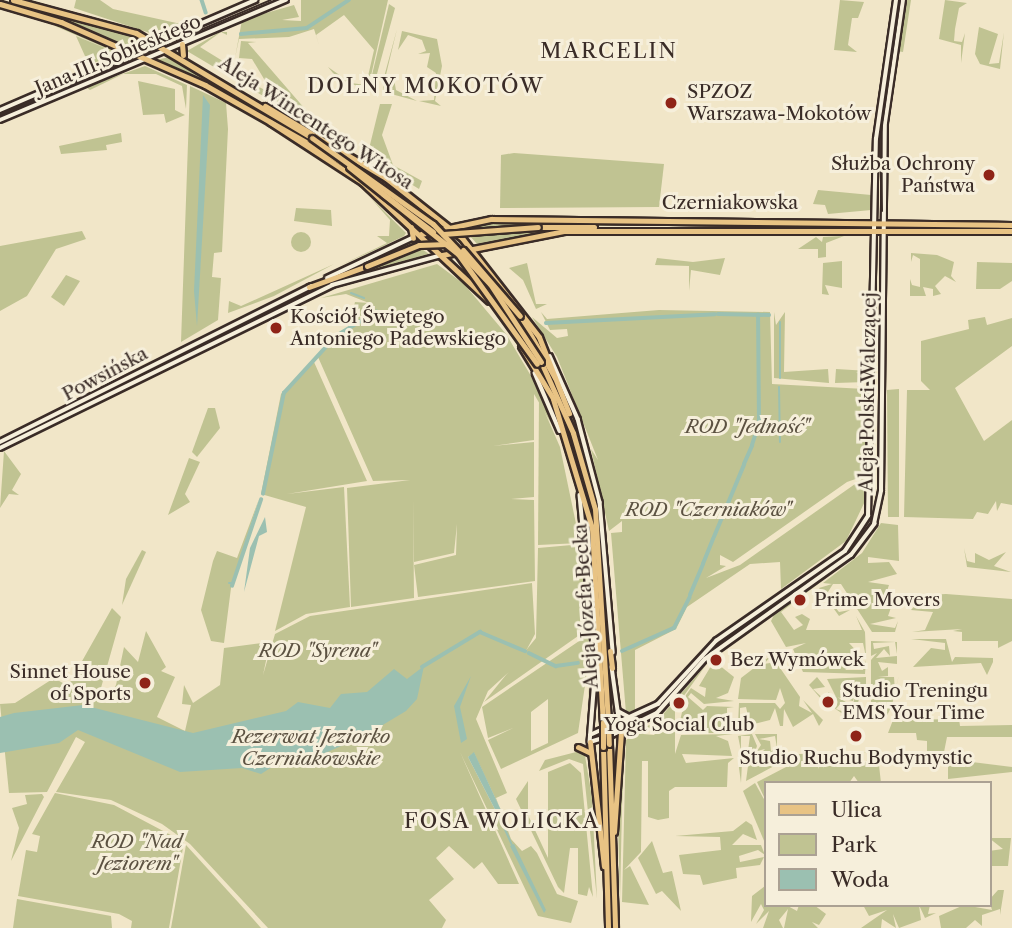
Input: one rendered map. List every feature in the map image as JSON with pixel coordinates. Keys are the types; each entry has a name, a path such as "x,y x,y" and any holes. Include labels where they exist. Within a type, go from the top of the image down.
{"main road":[{"name":"Aleja Wincentego Witosa","path":"13,0 109,23 185,57 265,106 447,240"},
{"name":"Jana III Sobieskiego","path":"0,110 255,0"},
{"name":"Jana III Sobieskiego","path":"0,120 286,0"},
{"name":"Aleja Polski Walczącej","path":"590,735 635,719 658,704 728,631 840,555 864,523 873,487 877,131 896,0"},
{"name":"Aleja Polski Walczącej","path":"590,742 621,732 657,713 705,659 850,555 871,531 881,491 886,123 903,0"},
{"name":"Aleja Wincentego Witosa","path":"0,4 146,59 311,141 386,185 447,240"},
{"path":"182,44 185,57"},
{"path":"120,48 122,58"},
{"path":"265,106 380,174 449,226 462,238 454,252 442,255 359,180 267,120"},
{"path":"349,167 435,233 538,227 621,229"},
{"name":"Czerniakowska","path":"449,226 519,219 884,221 1012,225"},
{"path":"410,224 413,238"},
{"path":"309,287 421,234 449,226"},
{"name":"Czerniakowska","path":"454,252 487,244 621,229 1012,231"},
{"path":"429,242 436,230"},
{"name":"Aleja Józefa Becka","path":"462,238 488,265 578,419 600,502 612,668 621,732"},
{"name":"Aleja Józefa Becka","path":"447,240 543,360 588,477 606,625 607,883 615,928"},
{"path":"309,287 428,244 462,249 494,281 543,360 569,413 588,477"},
{"path":"487,244 482,253 488,265"},
{"name":"Aleja Józefa Becka","path":"442,255 487,299 529,359 579,491 589,556 595,679 590,742"},
{"name":"Powsińska","path":"0,449 221,336 347,279 442,255"},
{"name":"Powsińska","path":"0,442 222,328 309,287"},
{"path":"529,359 554,400"},
{"name":"Aleja Józefa Becka","path":"543,360 588,511 606,721"},
{"path":"606,625 612,668"},
{"path":"595,679 599,631"},
{"path":"618,710 635,719"},
{"path":"612,842 621,732"},
{"path":"590,742 607,883"},
{"name":"Aleja Józefa Becka","path":"606,745 612,842 608,928"},
{"path":"578,747 593,759"}],"green space":[{"path":"0,0 132,34 148,41 128,47"},
{"path":"76,0 100,0 113,9 181,24 156,35 74,8"},
{"path":"301,0 388,0 368,89 345,82 328,67 351,83 366,85 374,50 344,15 316,35 320,48 314,29 289,37 239,39 235,58 242,20 294,5 299,17 282,20 301,21"},
{"path":"840,0 864,2 858,18 852,18 848,45 857,52 834,50"},
{"path":"906,0 911,0 903,52 897,51"},
{"path":"945,0 967,3 959,8 955,29 954,41 962,42 965,33 961,63 961,45 939,39"},
{"path":"389,4 395,8 374,85 372,75"},
{"path":"55,26 73,30 121,52 89,65 76,36 115,52"},
{"path":"979,27 998,34 989,64 999,63 1004,32 1000,69 980,64 975,54"},
{"path":"397,29 384,83 393,74 396,90 417,101 384,92 383,84 384,77"},
{"path":"402,31 437,39 442,66 435,101 441,106 419,101 434,100 436,73 427,67 430,53 418,54 426,51 422,40 408,35 398,50"},
{"path":"221,32 200,47 226,63 224,73 187,51"},
{"path":"241,41 256,42 248,43 312,117 353,146 242,84 241,78 273,94 252,59 239,58"},
{"path":"174,56 219,81 218,88 156,60"},
{"path":"145,66 187,85 186,109 182,86 156,74 123,74 90,90 86,87"},
{"path":"138,81 175,89 175,110 185,115 166,123 164,114 143,115"},
{"path":"190,86 226,103 228,129 222,252 214,253 212,277 221,278 218,320 181,342"},
{"path":"380,104 392,104 382,135 393,165 422,181 419,189 367,157"},
{"path":"121,133 122,142 106,145 107,150 61,154 59,146"},
{"path":"514,153 664,164 659,207 500,208 501,155"},
{"path":"818,190 871,195 871,210 828,214 825,205 813,204"},
{"path":"369,196 406,233 404,236 339,266 387,243 377,236 389,236 390,220"},
{"path":"296,208 331,210 332,226 294,221"},
{"path":"509,221 659,221 659,226 536,226 558,229 477,244 462,227"},
{"path":"673,222 867,223 808,228"},
{"path":"82,231 86,239 56,249 27,296 0,311 0,246"},
{"path":"301,232 308,235 311,242 308,249 301,252 294,249 291,242 294,235"},
{"path":"844,236 826,243 826,257 818,258 818,249 798,249 816,237 822,242 823,237"},
{"path":"410,241 429,254 337,280 336,276"},
{"path":"911,253 937,255 954,262 951,276 956,282 945,276 935,286 941,294 933,296 933,289 923,287 926,296 910,296 910,279 912,285 920,287 920,259 913,255 911,262"},
{"path":"657,258 693,262 725,258 720,275 691,270 689,291 689,266 655,265"},
{"path":"842,261 842,288 825,285 829,295 822,294 823,263"},
{"path":"977,262 1012,263 1012,281 1000,289 976,289"},
{"path":"527,263 536,304 547,304 536,309 523,280 509,268"},
{"path":"334,264 274,296 228,313 229,301 241,306"},
{"path":"437,264 464,284 506,334 531,376 559,437 534,394 534,440 493,446 534,442 534,497 511,499 534,500 535,581 418,597 414,565 456,555 457,524 454,553 414,562 413,497 414,598 351,607 347,488 410,480 373,481 318,357 349,326 355,302 369,303 346,294 321,298"},
{"path":"66,275 80,281 64,306 51,297"},
{"path":"659,310 770,312 772,384 865,389 869,400 867,475 847,482 733,562 720,555 720,565 726,566 706,578 740,565 865,477 867,497 846,541 781,589 780,562 750,564 687,607 676,629 635,650 635,710 626,713 611,533 622,532 622,521 609,531 591,449 598,460 557,357 532,317 557,338 568,336 567,329 550,330 541,312 547,319"},
{"path":"774,312 776,325 785,312 784,372 828,369 829,383 774,378"},
{"path":"985,317 987,325 1012,318 1012,346 955,388 984,441 1012,420 1012,505 1001,503 997,511 996,501 988,514 977,512 973,519 904,517 907,390 930,390 921,381 921,341 969,329 968,320"},
{"path":"318,357 314,362 367,481 287,494 344,487 350,607 306,614 275,631 306,507 261,494 281,394"},
{"path":"836,369 869,371 867,382 835,383"},
{"path":"899,389 899,517 888,517 887,390"},
{"path":"539,399 560,447 580,543 538,545"},
{"path":"208,408 215,408 220,428 197,457 192,452"},
{"path":"4,451 21,474 12,490 19,495 9,494 0,508"},
{"path":"189,458 200,462 185,494 190,502 168,515"},
{"path":"259,499 231,588 224,643 211,641 201,610 213,561 217,551 237,558"},
{"path":"881,523 898,525 899,561 868,557 868,563 889,562 897,574 868,582 889,585 886,594 895,596 888,616 896,618 870,624 895,628 898,621 895,632 872,632 841,584 833,584 826,595 841,598 835,607 839,612 850,610 839,616 819,588 832,584 823,583 862,553"},
{"path":"583,544 591,666 587,717 589,658 578,733 501,769 488,740 513,728 488,738 482,707 588,635 589,648 588,629 484,702 536,638 538,548","holes":["548,699 548,743 531,751 531,712"]},
{"path":"964,548 967,561 975,563 975,553 989,560 1006,552 994,566 1011,572 967,567"},
{"path":"142,550 146,552 122,605 126,579"},
{"path":"830,575 781,612 794,630 803,625 795,617 802,614 810,619 806,630 862,630 856,616 865,632 866,657 863,643 849,643 862,657 845,670 863,670 866,660 865,674 803,672 793,649 806,643 786,647 771,621 774,615"},
{"path":"532,583 535,634 520,662 488,691 476,719 507,793 496,798 499,805 474,753 468,757 511,839 522,851 531,846 537,853 557,894 578,901 571,923 538,916 460,752 519,884 498,884 482,862 474,869 449,846 436,858 454,879 429,900 446,920 442,928 268,928 190,844 162,824 111,800 56,792 85,742 76,737 47,792 9,793 0,704 15,703 54,678 68,686 112,608 121,617 97,702 106,703 116,685 124,647 138,662 146,631 166,667 161,671 175,677 157,717 185,731 191,705 182,704 184,685 193,703 220,685 224,648 270,642 263,675 275,634 310,616"},
{"path":"946,594 1012,599 1012,641 998,648 998,641 962,641 962,632 953,631 962,629 912,632 925,630 933,612 911,610 920,600 905,596"},
{"path":"911,639 946,639 952,662 955,657 993,658 993,662 987,675 981,663 913,667 931,648 945,650 945,643"},
{"path":"871,641 897,642 897,654 895,642 873,643 874,649 889,646 890,656 884,649 876,658 897,656 897,664 878,662 882,671 888,667 888,676 878,677 894,677 895,691 899,675 892,705 885,720 888,705 880,715 871,711 871,700 878,697 871,699 871,660 877,653 871,656"},
{"path":"772,655 764,664 776,662 800,697 799,706 812,713 803,700 823,720 819,726 813,714 793,727 784,709 783,726 780,726 775,708 770,720 750,725 746,707 740,708 740,726 754,728 742,729 738,725 739,703 775,703 780,709 785,703 780,688 776,700 738,699 741,678 758,665 764,669 762,662"},
{"path":"714,661 734,677 728,693 716,698 734,701 704,704 691,693 688,697 703,710 707,706 734,707 727,708 727,725 736,733 676,733 703,730 676,726 691,725 680,721 686,695 691,688 705,697 706,688 699,686"},
{"path":"706,665 675,708 675,754 681,735 733,734 716,736 728,741 732,756 682,754 686,763 734,758 728,763 727,787 675,787 669,791 669,818 658,820 648,817 648,761 642,761 641,852 624,870 630,866 649,905 622,902 626,740 657,720 643,734 654,735 666,721 659,719"},
{"path":"817,677 825,687 813,689 830,705 828,692 836,696 827,679 866,677 866,699 859,699 856,710 841,703 836,709 865,720 843,714 822,700 809,685","holes":["855,694 853,706 838,697 853,701"]},
{"path":"959,719 960,726 1012,725 1012,737 947,737 944,752 927,753 927,741 917,740 916,733 888,733 893,720"},
{"path":"752,734 757,746 751,764 765,749 757,751 761,745 755,734 777,734 777,748 775,736 759,739 770,741 771,751 777,749 771,754 776,765 746,781 748,766 742,762 741,783 738,760 747,758 750,736 741,736 741,751 738,736"},
{"path":"625,740 622,807 620,901 618,821"},
{"path":"584,750 592,797 597,899 583,764 569,759 539,771 545,760"},
{"path":"864,752 872,752 878,756 881,781 858,781 854,776 850,781 764,781 764,797 757,782 788,766 782,754 807,754 806,763 814,767 816,760 819,769 819,755 825,754 823,769 827,754 854,754 854,767 860,767 873,755"},
{"path":"948,759 1012,767 1012,772 948,779"},
{"path":"570,763 581,773 593,897 589,887 587,896 578,894 578,848 570,848 564,893 558,887 516,799 528,781 528,815 548,858 548,772"},
{"path":"755,783 764,799 764,841 743,791"},
{"name":"ROD \"Nad Jeziorem\"","path":"55,793 114,805 184,842 169,928 131,928 132,921 119,914 18,896 26,850 37,852 40,836 32,834"},
{"path":"42,794 44,797 11,861 19,828 12,808 27,804 25,795"},
{"path":"746,821 752,825 757,840 743,834 732,845 761,845 764,854 758,850 739,856 740,862 764,857 760,865 736,868 737,878 703,885 700,875 683,874 679,855 721,850 720,837 675,836 733,831"},
{"path":"991,838 1011,838 1008,866 991,866 991,851 1003,849"},
{"path":"652,841 663,873 672,871 681,911 662,891 656,894 638,858"},
{"path":"186,845 238,902 261,928 171,928"},
{"path":"764,887 764,907 790,907 797,911 798,907 817,907 826,914 819,925 812,922 818,928 784,928 788,909 779,920 783,928 763,928 769,911 756,924 764,910 761,904 751,922 752,896"},
{"path":"998,890 1004,890 1000,915 1000,909 982,915 982,926 975,920 966,928 941,928 939,916 959,907 992,910 991,898"},
{"path":"17,899 111,916 112,928 13,928"},
{"path":"864,907 919,907 921,920 899,928 893,914 896,928 882,919 881,928 861,928 887,910 869,916"},
{"path":"920,907 930,907 928,914 936,913 925,918"}],"water":[{"path":"203,95 210,105 197,326 194,291"},
{"path":"265,517 267,532 259,536 244,592 250,548"},
{"path":"424,666 417,699 406,711 366,735 323,754 286,758 261,774 242,768 180,772 78,730 59,743 0,753 0,717 14,713 83,705 193,733 286,711 298,702 330,708 341,694 367,692 394,669 407,679"},
{"path":"471,676 460,707 467,739 461,743 454,706"},
{"path":"474,752 507,823 503,825 468,757"},
{"path":"514,844 546,910 544,913 510,846"}],"waterway":[{"path":"202,0 206,12"},
{"path":"241,34 307,28 349,0"},
{"path":"351,293 364,298"},
{"path":"263,494 284,393 336,336 376,312"},
{"path":"546,323 715,314"},
{"path":"718,314 769,315"},
{"path":"752,445 759,423 758,315"},
{"path":"780,322 780,378"},
{"path":"779,387 780,442"},
{"path":"744,464 752,446"},
{"path":"714,537 744,465"},
{"path":"232,586 261,500"},
{"path":"703,564 713,539"},
{"path":"690,595 703,565"},
{"path":"622,651 674,628 689,598"},
{"path":"422,667 480,632 525,651"},
{"path":"529,653 556,666 578,663"},
{"path":"503,825 513,847"}],"tram line":[{"path":"0,115 271,0"},
{"path":"882,211 881,132 900,0"}],"place":[{"name":"SPZOZ Warszawa-Mokotów","path":"671,103"},
{"name":"Służba Ochrony Państwa","path":"989,175"},
{"name":"Kościół Świętego Antoniego Padewskiego","path":"276,328"},
{"name":"Prime Movers","path":"800,600"},
{"name":"Bez Wymówek","path":"716,660"},
{"name":"Sinnet House of Sports","path":"145,683"},
{"name":"Studio Treningu EMS Your Time","path":"828,702"},
{"name":"Yoga Social Club","path":"679,703"},
{"name":"Studio Ruchu Bodymystic","path":"856,736"}],"district":[{"name":"MARCELIN","path":"609,51"},
{"name":"DOLNY MOKOTÓW","path":"426,86"},
{"name":"FOSA WOLICKA","path":"502,821"}],"park label":[{"name":"ROD \"Jedność\"","path":"747,427"},
{"name":"ROD \"Czerniaków\"","path":"708,510"},
{"name":"ROD \"Syrena\"","path":"317,651"},
{"name":"Rezerwat Jeziorko Czerniakowskie","path":"311,748"}]}
